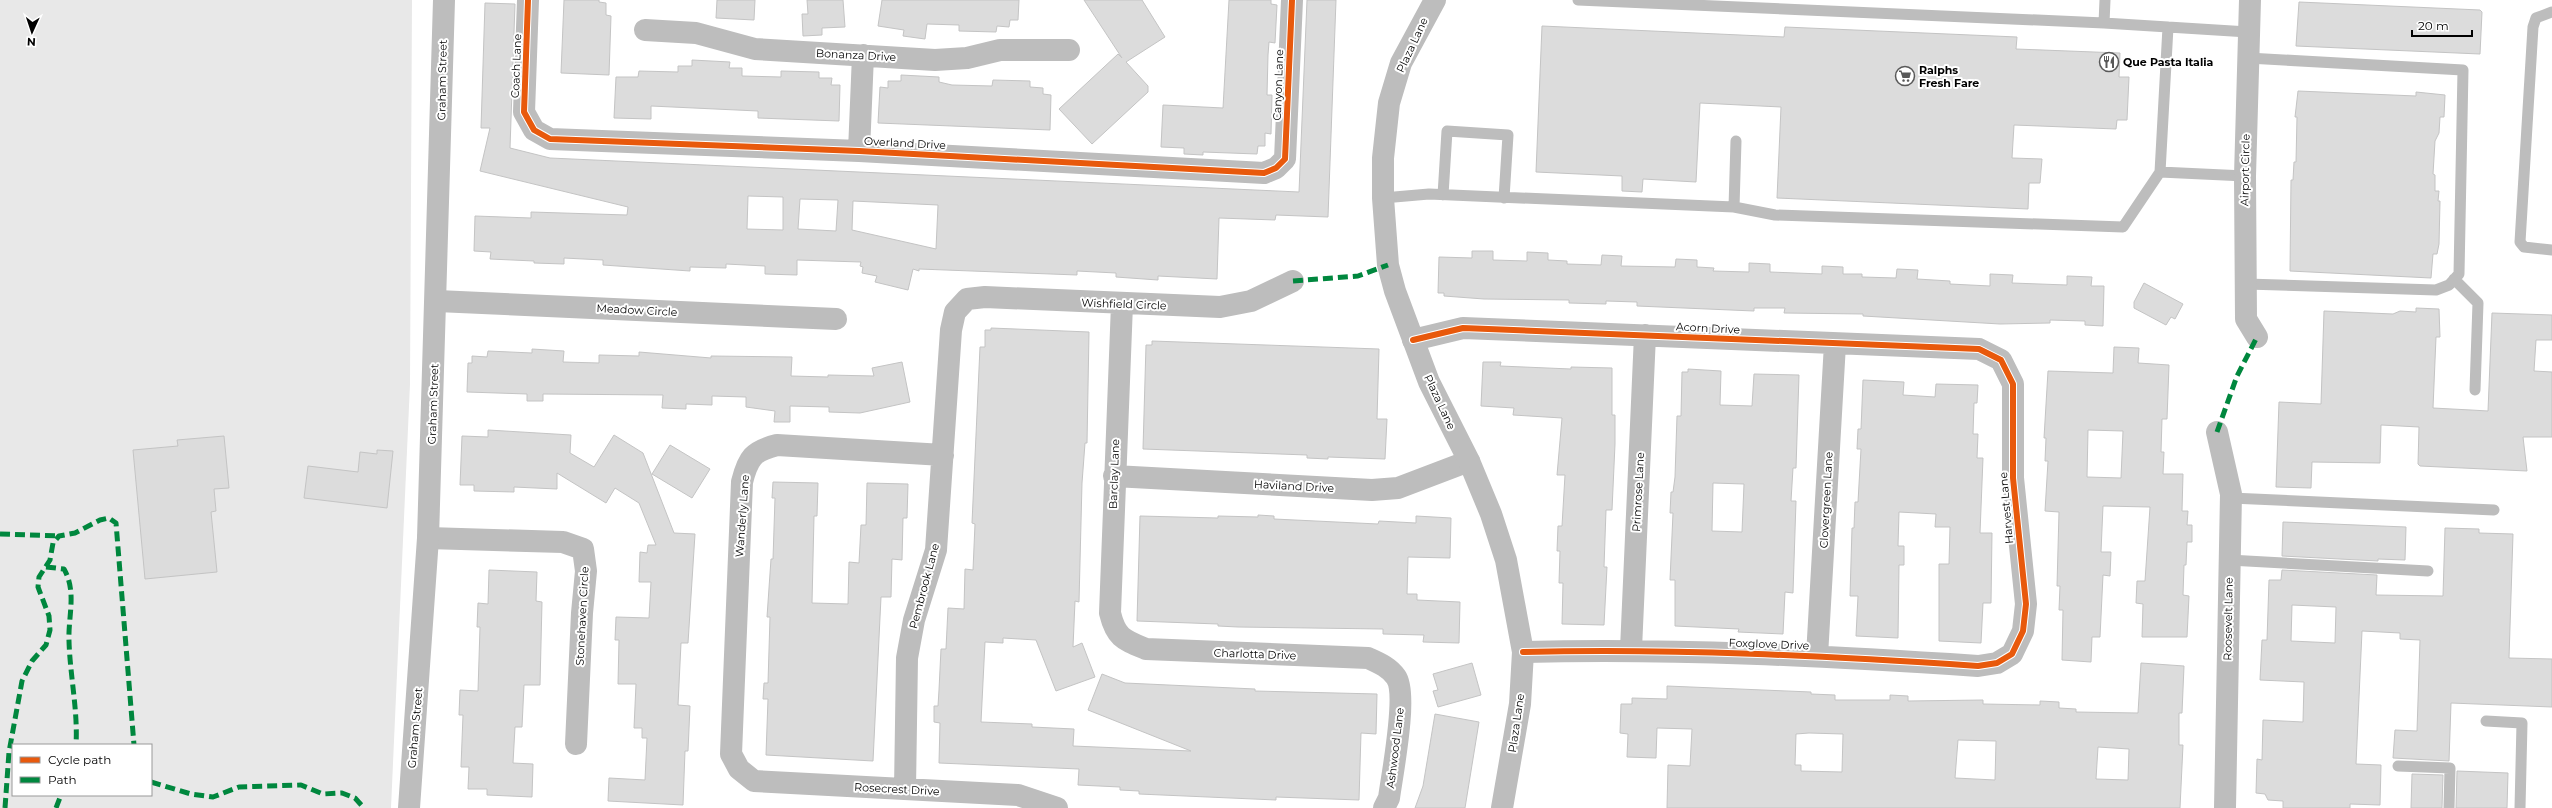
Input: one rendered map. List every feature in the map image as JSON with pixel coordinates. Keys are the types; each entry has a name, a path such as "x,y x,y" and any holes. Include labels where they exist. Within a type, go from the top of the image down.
{"street":[{"name":"Graham Street","path":"409,808 428,538 437,301 444,0"},
{"name":"Coach Lane","path":"528,0 524,112 534,130"},
{"name":"Canyon Lane","path":"1276,168 1285,159 1292,0"},
{"name":"Plaza Lane","path":"1435,0 1401,64 1389,103 1383,158 1383,198 1388,265 1413,340 1429,382 1468,461 1491,514 1506,560 1523,652 1520,704 1502,808"},
{"name":"Airport Circle","path":"2250,0 2245,176 2246,319 2257,337"},
{"name":"Bonanza Drive","path":"645,30 696,32 755,49 935,60 968,58 1000,50 1069,50"},
{"path":"859,151 863,55"},
{"name":"Overland Drive","path":"534,130 550,139 859,151 1264,173 1276,168"},
{"name":"Wishfield Circle","path":"955,312 967,299 985,297 1220,307 1251,301 1293,281"},
{"name":"Meadow Circle","path":"437,301 836,319"},
{"name":"Barclay Lane","path":"1122,304 1114,476 1110,613 1114,628 1124,640"},
{"name":"Pembrook Lane","path":"905,789 907,658 914,620 936,550 951,330 955,312"},
{"name":"Acorn Drive","path":"1413,340 1463,328 1979,349 2002,360"},
{"name":"Primrose Lane","path":"1631,649 1645,336"},
{"name":"Clovergreen Lane","path":"1818,656 1835,344"},
{"name":"Harvest Lane","path":"2002,360 2013,384 2012,478 2026,604 2023,631 2012,654"},
{"name":"Roosevelt Lane","path":"2217,432 2230,498 2224,808"},
{"name":"Wanderly Lane","path":"739,769 731,754 742,482 747,463 762,449 777,445 943,455"},
{"name":"Haviland Drive","path":"1114,476 1372,490 1398,488 1468,461"},
{"name":"Stonehaven Circle","path":"428,538 563,542 583,549 586,571 582,613 576,744"},
{"name":"Charlotta Drive","path":"1124,640 1146,649 1368,658 1387,667"},
{"name":"Foxglove Drive","path":"1523,652 1631,649 1818,656 1978,666 1997,663 2012,654"},
{"name":"Ashwood Lane","path":"1384,808 1389,798 1401,702 1397,678 1387,667"},
{"name":"Rosecrest Drive","path":"739,769 754,782 1018,795 1048,807"}],"lane":[{"path":"1578,0 2104,23 2248,32"},
{"path":"2104,23 2105,0"},
{"path":"2552,12 2536,18 2533,27 2520,242 2524,247 2552,250"},
{"path":"1383,198 1444,195 1734,207 1775,215 2123,227 2160,172 2168,27"},
{"path":"2246,284 2436,290 2449,285 2459,274 2463,70 2248,58"},
{"path":"1444,195 1447,131 1508,135 1504,198"},
{"path":"1734,207 1736,141"},
{"path":"2160,172 2245,176"},
{"path":"2454,279 2478,303 2475,390"},
{"path":"2230,498 2494,510"},
{"path":"2230,560 2428,571"},
{"path":"2486,720 2522,723 2520,808"},
{"path":"2398,766 2450,768 2449,808"}],"shaded area":[{"path":"0,0 412,0 410,384 391,808 0,808"}],"building":[{"path":"564,0 599,0 599,2 606,3 606,15 611,16 609,75 561,73"},
{"path":"717,0 755,0 754,20 716,18"},
{"path":"807,0 843,0 845,27 822,28 822,35 803,36 802,14 808,14"},
{"path":"882,0 1019,0 1018,20 1010,20 1009,27 997,26 996,32 959,31 959,25 927,24 925,39 903,36 904,30 878,26"},
{"path":"1084,0 1142,0 1165,37 1126,62 1148,86 1148,92 1092,144 1059,109 1118,54 1122,58"},
{"path":"1229,0 1271,0 1271,4 1277,5 1275,43 1269,42 1268,55 1267,95 1272,95 1271,134 1265,133 1265,146 1258,146 1257,154 1203,152 1203,155 1184,154 1184,148 1161,147 1163,105 1223,108"},
{"path":"1307,0 1336,0 1328,217 1276,215 1275,220 1219,218 1217,279 1158,276 1158,280 1116,277 1116,273 1077,271 1077,275 919,269 919,271 913,269 908,290 875,282 877,276 862,273 863,267 860,266 861,262 797,260 797,275 765,274 765,266 726,264 726,268 690,267 690,271 603,265 603,260 564,258 564,264 490,259 491,252 474,251 475,216 531,218 531,212 627,215 628,207 480,171 490,128 481,128 485,3 515,4 510,148 550,158 1299,192","holes":["748,196 783,197 783,230 747,229","800,199 838,200 836,231 798,229","853,201 938,205 936,249 852,230"]},
{"path":"2299,2 2480,10 2482,12 2480,54 2296,46"},
{"path":"1542,26 1784,37 1785,27 2017,37 2016,49 2120,53 2119,77 2129,77 2127,120 2117,120 2116,129 2014,125 2012,158 2042,159 2040,183 2029,183 2028,209 1777,198 1781,107 1700,103 1696,182 1643,179 1642,192 1622,191 1622,176 1536,172"},
{"path":"692,60 730,62 729,68 742,68 742,76 781,77 781,71 819,72 819,78 832,78 831,85 840,85 839,121 758,118 758,111 651,106 651,119 614,118 616,77 638,77 639,71 678,72 678,66 692,66"},
{"path":"901,75 939,77 939,82 952,85 992,86 993,80 1030,81 1030,87 1043,88 1043,94 1051,95 1050,130 878,123 880,87 888,88 888,81 901,81"},
{"path":"2298,91 2416,96 2416,92 2445,95 2444,117 2440,117 2439,133 2435,141 2433,174 2435,175 2435,191 2439,191 2438,201 2440,201 2439,244 2437,254 2433,254 2431,278 2290,271 2291,180 2293,180 2294,162 2296,162 2297,117 2295,117"},
{"path":"1472,251 1493,251 1493,260 1527,261 1527,252 1548,253 1548,260 1567,261 1567,264 1601,265 1602,255 1622,256 1621,266 1675,267 1676,259 1697,260 1697,267 1714,268 1713,271 1749,272 1749,263 1770,264 1770,272 1822,274 1822,266 1843,267 1843,274 1862,274 1862,277 1896,278 1897,269 1918,270 1917,279 1950,281 1950,284 1990,286 1990,274 2013,275 2012,283 2067,285 2067,276 2092,277 2091,286 2104,286 2103,326 2085,325 2085,321 2050,320 2050,323 2000,324 1863,316 1863,314 1784,313 1785,308 1754,308 1754,311 1637,306 1637,302 1606,301 1606,304 1569,303 1569,300 1484,299 1444,296 1444,293 1438,293 1439,257 1472,258"},
{"path":"2144,283 2183,304 2175,319 2171,317 2166,325 2134,308 2134,302"},
{"path":"2416,308 2439,309 2440,337 2436,337 2433,408 2488,411 2492,313 2552,315 2552,340 2536,340 2534,371 2552,372 2552,437 2523,437 2527,471 2420,466 2418,464 2419,427 2381,425 2380,463 2312,462 2311,488 2276,487 2279,402 2321,404 2324,311 2393,314 2400,311 2416,312"},
{"path":"991,328 1089,332 1087,443 1085,443 1082,483 1079,602 1075,601 1073,647 1082,643 1095,677 1056,691 1036,640 1003,638 1003,643 985,642 981,722 1032,724 1032,727 1074,729 1073,746 1191,751 1088,710 1102,674 1125,683 1255,689 1255,691 1377,694 1376,734 1361,733 1359,800 1276,797 1276,800 1139,794 1139,791 1120,790 1120,787 1078,785 1079,769 939,763 940,723 934,722 934,706 938,706 941,649 946,649 948,608 964,609 965,569 973,570 975,524 972,523 980,347 985,347 985,330 991,330"},
{"path":"1152,341 1379,349 1377,419 1387,419 1385,459 1328,457 1328,459 1307,458 1307,455 1143,449 1146,345 1152,345"},
{"path":"2114,347 2139,348 2138,363 2169,365 2167,419 2162,419 2161,452 2164,452 2163,474 2183,474 2182,511 2188,511 2187,525 2192,525 2192,542 2187,542 2186,565 2184,565 2183,595 2189,596 2187,637 2142,637 2143,604 2136,603 2137,581 2145,581 2150,507 2103,506 2101,552 2111,552 2110,576 2103,575 2100,637 2092,637 2091,662 2062,660 2063,610 2059,610 2060,586 2057,586 2059,512 2045,511 2048,461 2045,461 2046,438 2044,438 2048,371 2113,373","holes":["2088,430 2123,431 2121,478 2087,477"]},
{"path":"532,349 564,351 563,362 599,363 599,355 639,356 639,352 711,358 711,356 792,357 791,376 874,376 872,368 902,362 910,402 860,413 829,412 829,407 790,406 790,422 774,422 775,411 746,407 746,397 712,396 712,405 686,404 686,409 662,408 663,395 543,394 543,401 527,401 527,394 467,392 468,363 472,363 472,356 487,357 488,351 532,353"},
{"path":"1483,362 1501,362 1500,366 1571,369 1571,367 1612,368 1612,415 1615,415 1615,444 1612,510 1606,510 1604,567 1607,567 1604,625 1562,624 1563,583 1559,583 1560,551 1557,551 1558,526 1562,526 1565,475 1557,475 1562,418 1513,415 1514,408 1481,406"},
{"path":"1688,369 1721,371 1720,405 1752,406 1754,374 1799,375 1796,468 1793,468 1791,501 1796,501 1793,593 1785,592 1783,634 1738,632 1739,629 1675,626 1675,580 1670,580 1673,513 1670,513 1671,492 1673,492 1675,477 1677,416 1681,416 1682,372 1688,372","holes":["1713,483 1744,484 1742,532 1712,531"]},
{"path":"1863,380 1904,382 1903,395 1935,397 1936,384 1978,385 1977,403 1974,403 1973,434 1978,434 1977,458 1983,458 1980,533 1992,533 1991,603 1983,603 1981,643 1939,641 1939,564 1949,564 1950,527 1935,527 1936,514 1899,512 1898,546 1904,546 1904,565 1899,565 1898,638 1856,636 1858,596 1850,596 1852,528 1854,528 1855,502 1858,502 1861,449 1857,449 1858,429 1861,429"},
{"path":"488,430 571,435 570,453 594,467 614,435 643,453 674,533 695,534 688,643 681,643 678,705 690,706 688,751 685,751 683,805 608,801 609,778 645,780 647,738 642,738 642,728 634,728 636,684 618,684 619,640 615,640 616,617 649,618 651,582 639,582 640,552 647,553 648,545 656,545 639,503 615,488 606,503 557,473 557,489 514,487 514,492 474,491 474,485 460,485 462,436 488,437"},
{"path":"224,436 229,488 214,489 216,511 211,512 217,572 145,579 133,450 178,446 177,440"},
{"path":"670,445 710,469 692,498 652,474"},
{"path":"377,450 393,451 387,508 304,498 308,466 358,472 360,452 377,454"},
{"path":"773,482 818,483 817,516 814,516 812,603 848,604 849,562 859,563 861,525 866,525 867,483 908,484 907,518 903,518 902,560 892,559 891,597 881,597 873,761 766,755 768,699 763,699 764,683 768,683 770,617 767,617 771,559 773,559 775,498 772,498"},
{"path":"1258,515 1274,516 1274,519 1378,524 1379,521 1416,523 1416,516 1451,518 1450,558 1408,557 1407,594 1417,594 1417,600 1460,602 1459,643 1423,642 1424,635 1383,634 1383,629 1238,627 1218,626 1218,624 1137,621 1140,516 1218,518 1218,516 1258,517"},
{"path":"2283,522 2406,527 2405,560 2378,559 2378,561 2282,556"},
{"path":"2445,528 2479,529 2479,533 2513,534 2509,658 2552,659 2552,707 2451,703 2449,761 2393,758 2395,730 2417,731 2420,640 2400,639 2400,633 2362,631 2356,764 2381,765 2380,805 2350,804 2350,808 2283,808 2283,801 2268,800 2265,794 2256,793 2257,759 2262,760 2263,720 2303,722 2304,682 2260,680 2262,640 2267,640 2269,580 2281,580 2282,570 2377,575 2376,595 2443,596","holes":["2292,605 2336,607 2335,643 2291,641"]},
{"path":"489,570 537,572 536,601 542,602 540,685 524,685 522,727 515,727 513,763 533,764 532,797 487,795 487,789 468,789 469,767 461,767 463,715 459,715 460,690 478,691 480,627 477,627 478,603 488,604"},
{"path":"1472,663 1481,695 1438,707 1433,691 1438,690 1433,674"},
{"path":"2141,663 2184,666 2182,713 2179,713 2179,745 2183,745 2180,808 1667,808 1668,765 1690,766 1692,729 1657,728 1656,758 1627,757 1628,734 1620,733 1621,704 1632,704 1632,698 1667,699 1667,686 1811,692 1811,694 1835,695 1835,700 1890,700 1890,695 1908,696 1908,701 1983,700 1983,704 2040,705 2040,701 2059,702 2059,708 2076,709 2076,712 2138,713","holes":["1796,734 1843,734 1842,772 1801,771 1801,765 1795,765","1958,740 1996,741 1995,780 1955,778","2098,747 2129,749 2128,780 2096,779"]},
{"path":"1435,714 1479,722 1465,808 1415,808 1423,786"},
{"path":"2457,771 2508,773 2507,808 2456,808"},
{"path":"2412,774 2443,775 2442,808 2411,808"}],"marked path":[{"path":"1293,281 1358,276 1388,265"},
{"path":"2217,432 2237,376 2257,337"},
{"path":"5,808 9,752 22,681 32,661 46,645 50,630 49,616 38,587 39,577 50,560 53,543 59,536 75,533 100,520 109,518 116,523 134,744"},
{"path":"0,534 59,536"},
{"path":"46,567 64,569 70,586 71,604 69,641 76,719 76,744"},
{"path":"152,782 191,794 213,797 239,787 301,785 323,794 342,793 355,798 364,808"},
{"path":"56,808 61,796"}],"cycle path":[{"path":"528,0 524,112 534,130 550,139 859,151 1264,173 1276,168 1285,159 1292,0"},
{"path":"1413,340 1463,328 1979,349 2001,360 2013,384 2013,478 2026,604 2023,631 2012,654 1997,663 1978,666 1807,656 1694,652 1523,652"}],"place":[{"name":"Que Pasta Italia","path":"2109,62"},
{"name":"Ralphs Fresh Fare","path":"1905,76"}]}
